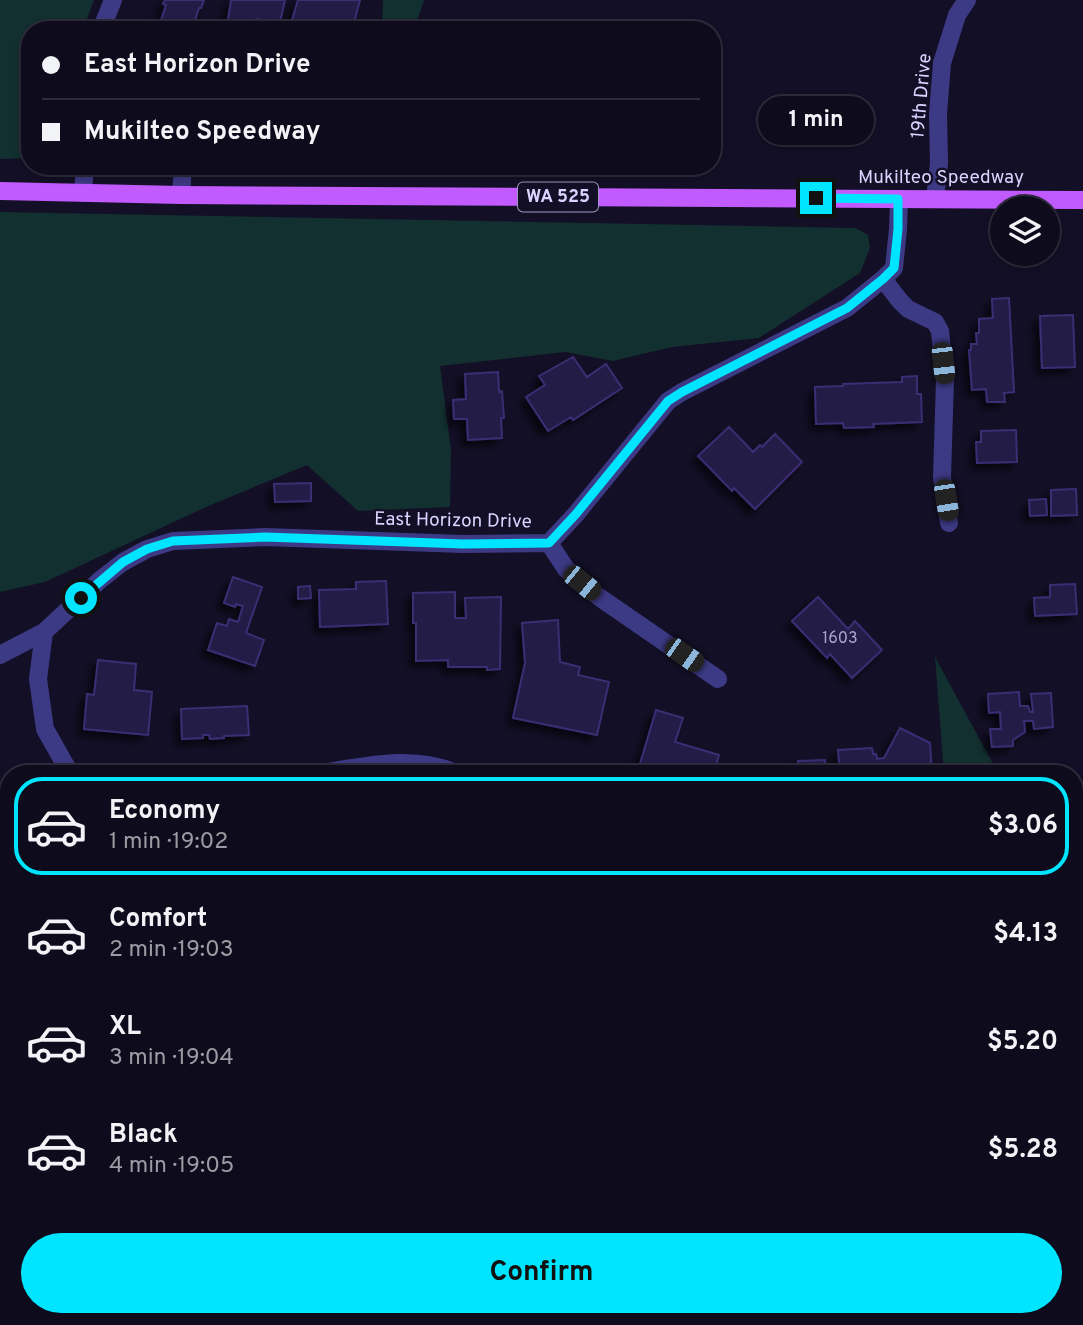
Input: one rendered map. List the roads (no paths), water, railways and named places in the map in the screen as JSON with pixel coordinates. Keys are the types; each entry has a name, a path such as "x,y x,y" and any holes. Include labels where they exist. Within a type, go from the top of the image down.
{"main road":[{"name":"Mukilteo Speedway","path":"0,191 181,195 1083,200"}],"street":[{"path":"105,21 113,0"},
{"name":"19th Drive","path":"935,199 939,163 937,114 942,63 957,15 967,0"},
{"path":"83,193 84,175"},
{"path":"181,195 182,175"},
{"name":"East Horizon Drive","path":"0,655 44,632 123,562 147,549 173,541 265,537 463,544 549,543 668,401 847,308 883,279 894,268 898,199"},
{"path":"883,279 900,302 935,323 940,331 944,380 942,477 949,523"},
{"path":"549,543 565,569 599,597 718,679"},
{"path":"44,632 38,679 45,729 65,765"},
{"path":"385,765 408,762 431,765"}]}
